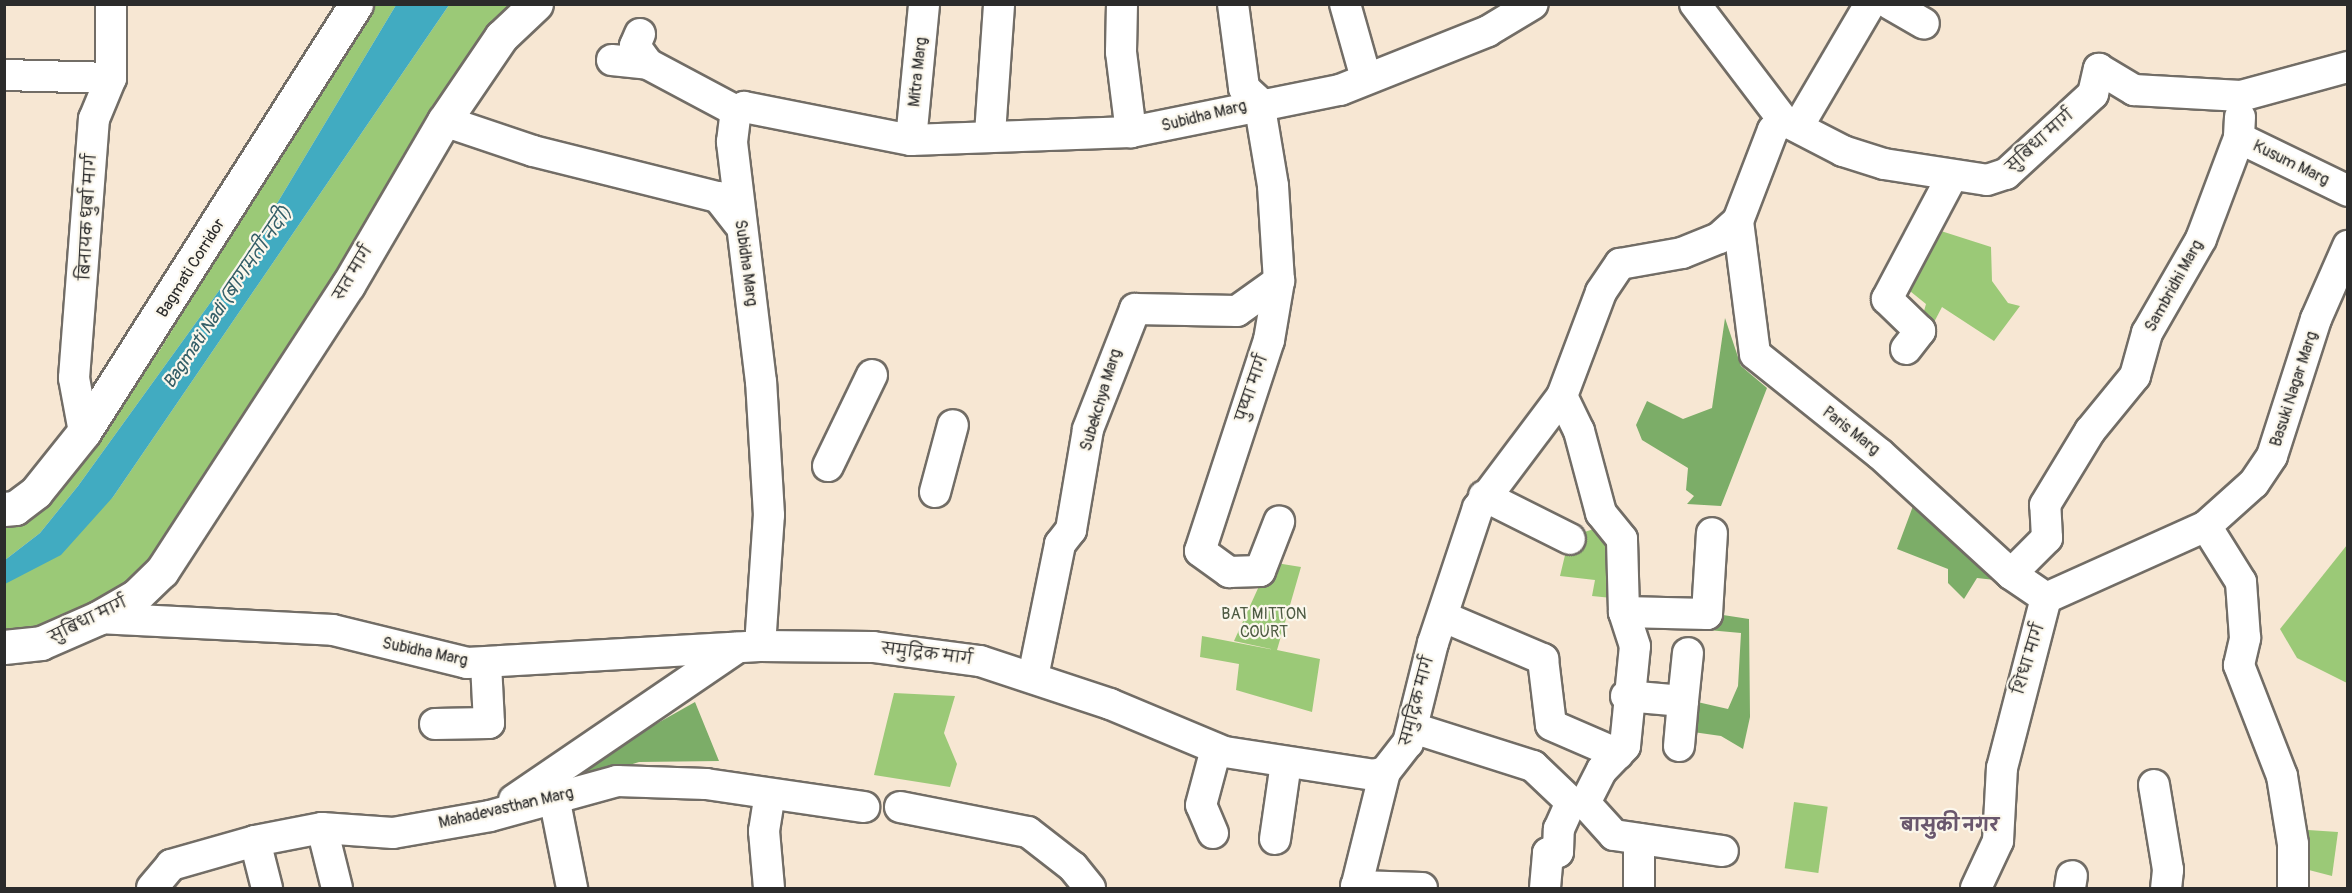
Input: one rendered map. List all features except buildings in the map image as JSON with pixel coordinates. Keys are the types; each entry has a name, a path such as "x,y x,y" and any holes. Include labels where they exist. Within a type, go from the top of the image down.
{"main road":[{"name":"Bagmati Corridor","path":"4,509 15,508 36,492 84,432 356,4"},
{"name":"सत मार्ग","path":"136,596 177,548 348,285 444,121 501,37 536,4"},
{"name":"सुबिधा मार्ग","path":"4,647 41,643 98,618 136,596"}],"street":[{"name":"बिनायक धुर्बा मार्ग","path":"84,432 74,378 89,232 89,173 94,119 111,78 111,4"},
{"name":"Mitra Marg","path":"911,140 924,4"},
{"path":"990,134 999,4"},
{"path":"1122,4 1120,52 1131,132"},
{"path":"1233,4 1244,88 1259,102"},
{"path":"1345,4 1366,78"},
{"name":"Subidha Marg","path":"98,618 168,618 333,630 467,663 748,647 769,515 761,382 739,224 732,142 736,111 744,107 911,140 990,134 1131,132 1195,121 1259,102 1319,95 1488,31 1533,4"},
{"name":"सुबिधा मार्ग","path":"1695,4 1791,122 1843,151 1952,176 1987,180 2006,174 2093,94 2099,69 2134,90 2241,96 2348,68"},
{"path":"1738,221 1773,130 1791,122 1870,4"},
{"path":"1890,4 1924,24"},
{"path":"640,34 635,46 648,63"},
{"path":"612,60 648,63 736,111"},
{"path":"4,75 111,78"},
{"name":"Kusum Marg","path":"2241,96 2239,138 2348,191"},
{"name":"पुष्पा मार्ग","path":"1259,102 1273,186 1279,281 1269,340 1200,551 1229,572 1260,571 1279,522"},
{"path":"444,121 533,151 718,197 739,224"},
{"name":"Sambridhi Marg","path":"2011,574 2047,538 2045,505 2090,431 2135,376 2147,333 2201,239 2239,138"},
{"path":"1906,349 1920,331 1887,299 1952,176"},
{"name":"समुद्रिक मार्ग","path":"748,647 922,652 1033,677 1216,749 1286,763 1373,775 1385,772 1402,755 1413,728 1462,548 1485,496 1562,396 1601,292 1620,264 1703,247 1738,221"},
{"name":"Paris Marg","path":"1738,221 1755,354 1880,454 2011,574 2046,598"},
{"name":"Basuki Nagar Marg","path":"2206,526 2254,483 2272,456 2316,320 2348,246"},
{"name":"Subekchya Marg","path":"1033,677 1060,544 1071,530 1088,429 1136,309 1237,311 1279,281"},
{"path":"828,466 872,375"},
{"path":"1545,888 1548,853 1558,852 1559,829 1602,770 1625,746 1626,696 1635,646 1624,612 1622,539 1601,513 1579,431 1562,396"},
{"path":"936,492 953,425"},
{"path":"1485,496 1570,539"},
{"path":"2046,598 2206,526 2241,582 2246,638 2239,664 2282,776 2293,844 2293,888"},
{"path":"1624,612 1707,614 1712,533"},
{"name":"शिधा मार्ग","path":"1976,888 1998,841 2002,768 2046,598"},
{"path":"1444,617 1544,659 1551,725 1618,754"},
{"path":"490,816 748,647"},
{"path":"1679,746 1688,652"},
{"path":"435,724 489,723 486,663"},
{"path":"1626,696 1683,701"},
{"path":"1413,728 1533,766 1614,835 1723,851"},
{"path":"1213,833 1201,806 1216,749"},
{"path":"1275,839 1286,763"},
{"path":"1385,772 1356,887 1422,888"},
{"name":"Mahadevasthan Marg","path":"152,888 171,865 255,841 322,828 393,833 490,816 554,797 649,780 864,807"},
{"path":"2154,785 2168,870 2166,888"},
{"path":"769,888 764,831 770,794"},
{"path":"554,797 572,888"},
{"path":"900,807 1028,832 1080,884"},
{"path":"322,828 336,888"},
{"path":"1639,839 1639,888"},
{"path":"255,841 267,888"}],"green space":[{"path":"371,5 396,5 252,245 78,486 40,533 5,560 5,525 96,440 160,350"},
{"path":"449,5 517,5 436,116 151,567 130,586 59,620 5,637 5,584 113,497"},
{"path":"1941,231 1991,247 1992,281 2008,303 2020,306 1994,341 1942,307 1930,330 1920,325 1926,304 1900,283"},
{"path":"1725,318 1741,366 1767,388 1721,506 1687,504 1694,496 1686,490 1688,468 1642,440 1636,425 1647,401 1683,419 1712,408"},
{"path":"1916,498 1995,580 1977,578 1964,599 1948,583 1948,569 1897,549"},
{"path":"1597,528 1610,533 1612,598 1592,596 1595,580 1560,576 1566,551 1578,534"},
{"path":"2347,545 2347,683 2297,658 2280,629"},
{"name":"BAT MITTON COURT","path":"1270,562 1301,567 1277,650 1320,659 1312,712 1236,690 1239,664 1200,657 1202,636 1275,650 1234,641"},
{"path":"1710,613 1749,619 1750,717 1743,749 1721,736 1686,731 1693,701 1728,709 1738,686 1741,633 1708,630"},
{"path":"894,693 955,696 944,733 957,764 950,787 874,775"},
{"path":"695,702 719,761 639,762 525,798"},
{"path":"1794,802 1828,807 1818,873 1785,868"},
{"path":"2308,830 2338,832 2332,876 2305,869"}],"water":[{"name":"Bagmati Nadi (बागमती नदी)","path":"396,5 449,5 113,497 61,555 5,584 5,560 40,533 78,486 252,245"}],"district":[{"name":"बासुकी नगर","path":"1950,826"}]}
